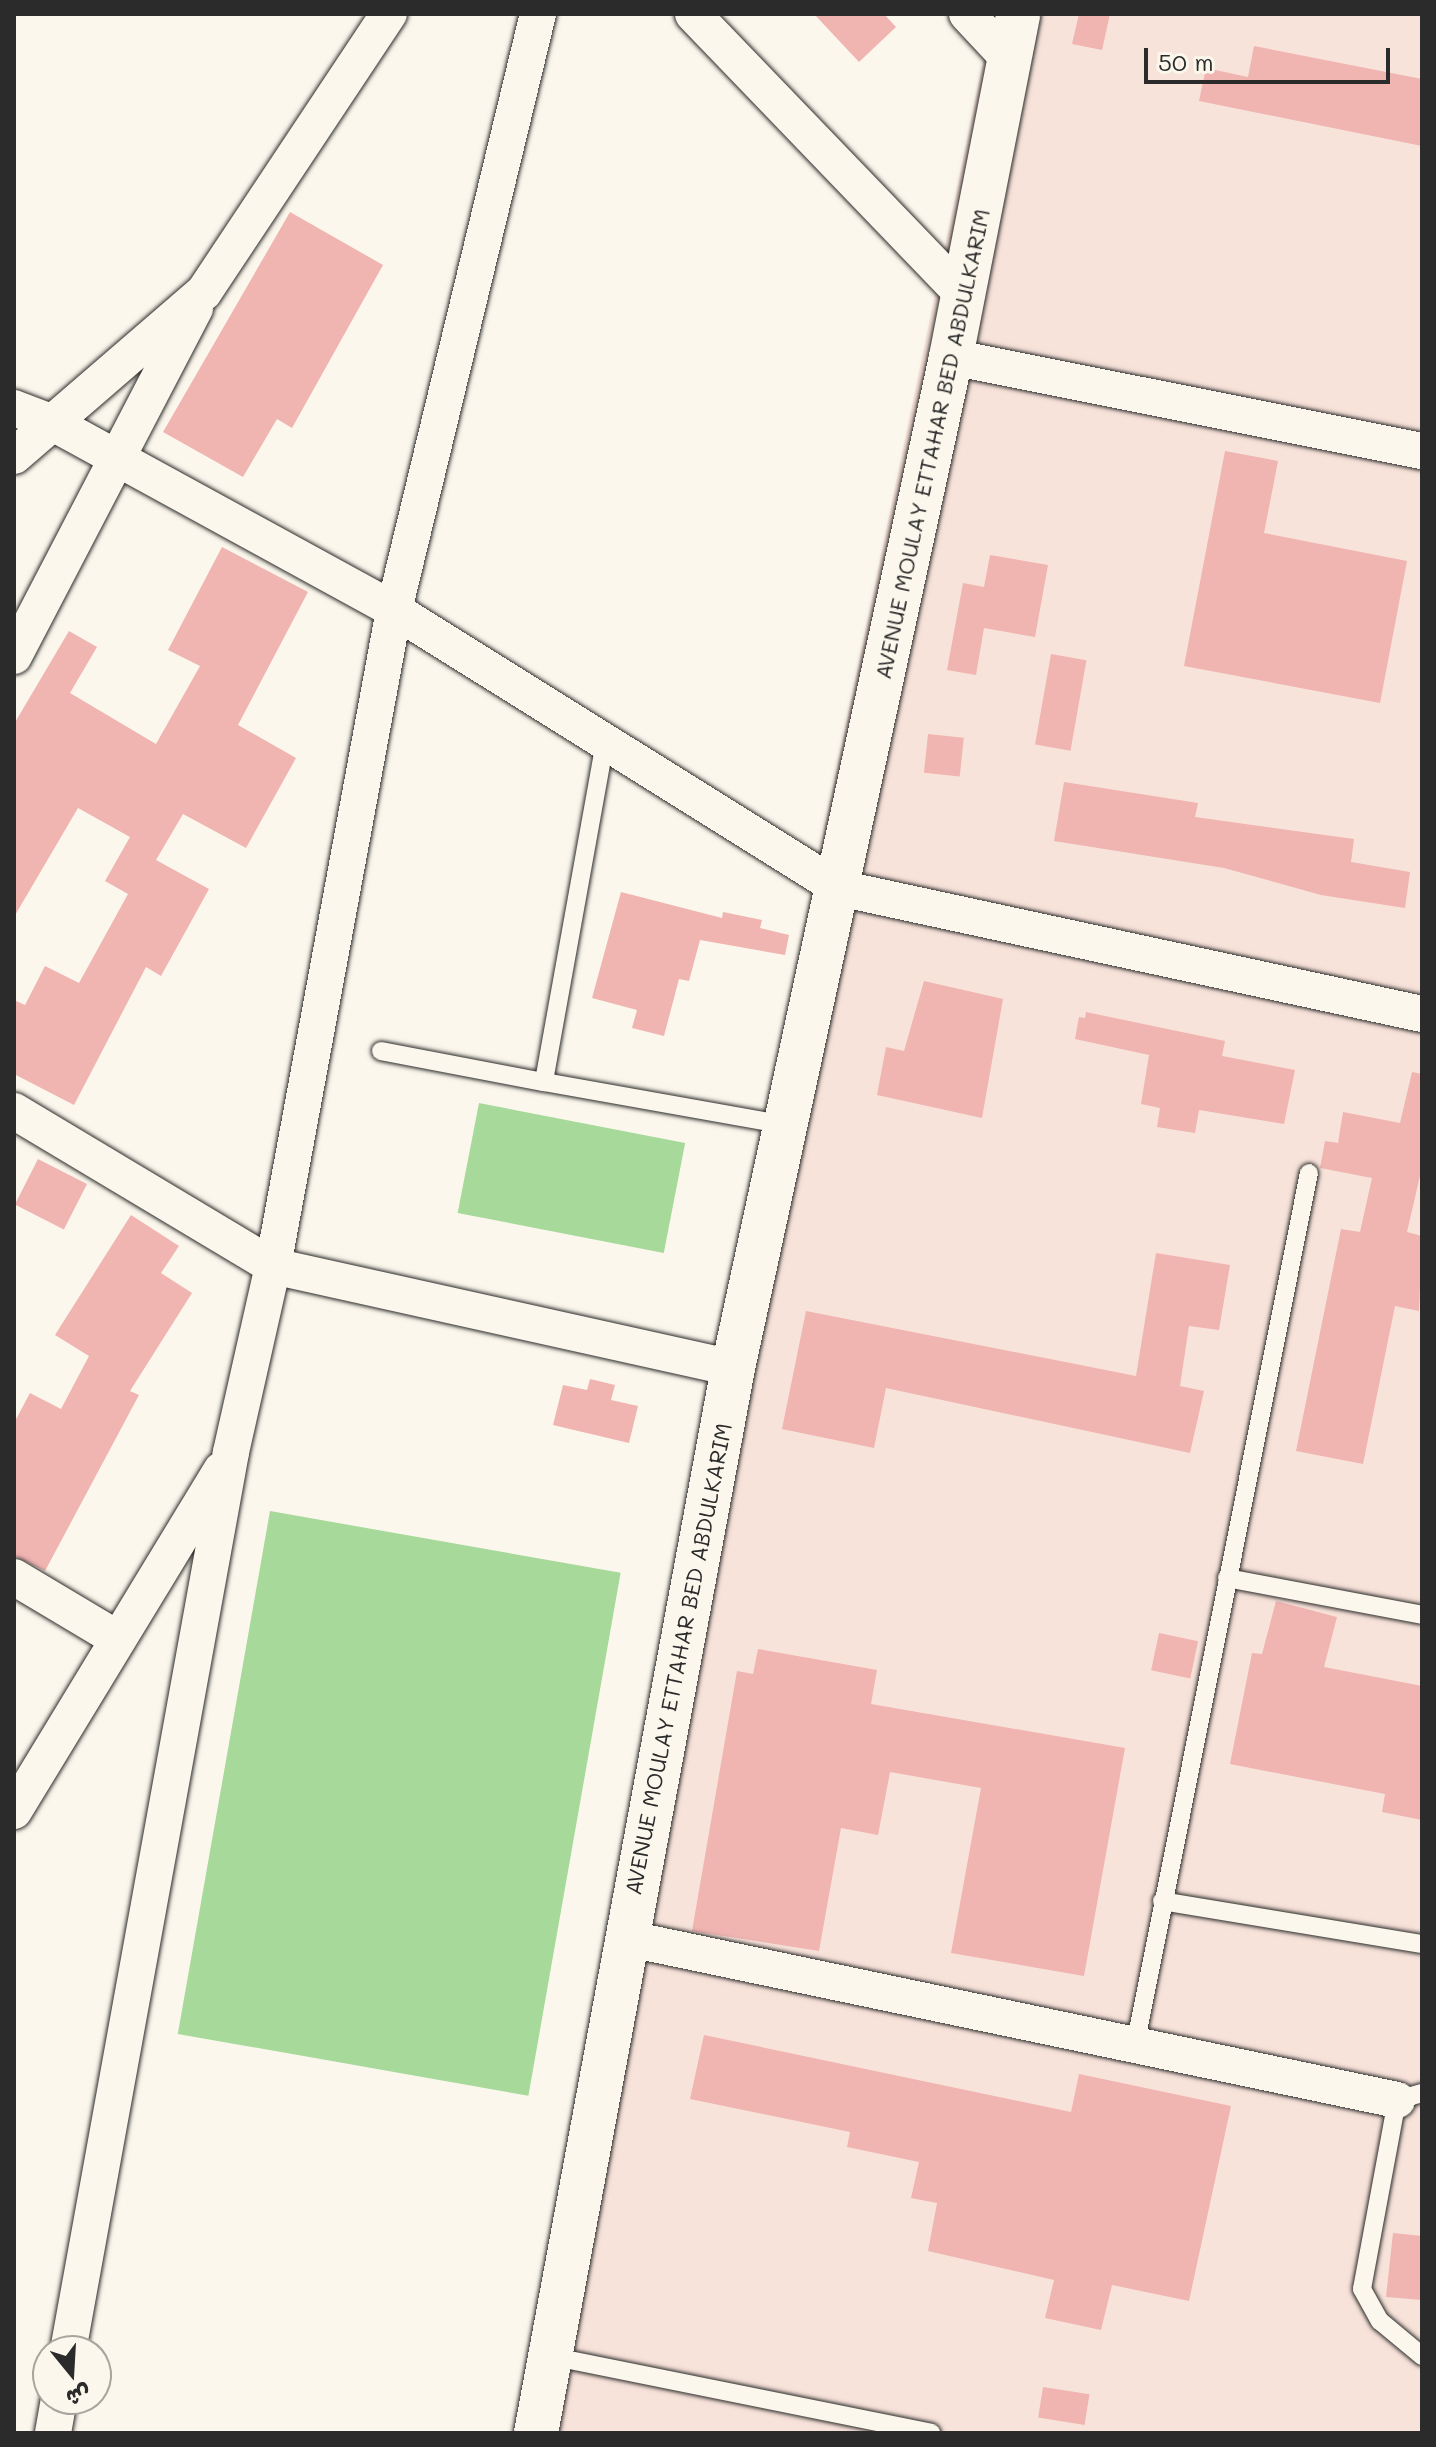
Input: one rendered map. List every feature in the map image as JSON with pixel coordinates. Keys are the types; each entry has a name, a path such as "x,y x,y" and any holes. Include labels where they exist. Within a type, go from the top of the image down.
{"street":[{"path":"14,656 204,292 389,14"},
{"path":"71,2335 231,1452 273,1266 394,610 538,14"},
{"path":"693,14 964,296"},
{"path":"967,14 1009,59"},
{"name":"AVENUE MOULAY ETTAHAR BED ABDULKARIM","path":"536,2433 625,1938 733,1368 839,888 964,296 1018,14"},
{"path":"14,456 204,292"},
{"path":"951,357 1422,451"},
{"path":"14,408 51,422 394,610 839,888 1422,1014"},
{"path":"14,1111 273,1266 733,1368"},
{"path":"14,1811 231,1452"},
{"path":"14,1577 118,1639"},
{"path":"625,1938 1135,2046 1410,2097"}],"lane":[{"path":"544,1082 605,742"},
{"path":"381,1051 786,1125"},
{"path":"1135,2046 1309,1173"},
{"path":"1227,1578 1422,1615"},
{"path":"1162,1901 1422,1944"},
{"path":"1410,2097 1362,2289 1380,2321 1422,2356"},
{"path":"550,2356 916,2426 931,2433"}],"shaded area":[{"path":"993,14 1422,14 1422,2433 523,2433 811,893"}],"green space":[{"path":"479,1103 685,1143 664,1253 458,1213"},
{"path":"270,1511 621,1573 528,2096 178,2034"}],"building":[{"path":"814,14 884,14 896,27 859,62"},
{"path":"1079,14 1110,14 1102,50 1072,44"},
{"path":"1254,46 1422,79 1422,146 1199,101 1206,68 1248,77"},
{"path":"290,212 383,265 292,428 277,419 243,477 163,432"},
{"path":"1225,451 1278,461 1264,533 1407,561 1380,703 1184,666"},
{"path":"222,547 308,592 238,725 296,758 246,848 183,814 156,860 209,889 161,976 146,967 74,1105 14,1074 14,1000 25,1005 45,966 79,983 128,894 105,881 130,837 78,808 14,917 14,724 69,631 97,647 70,693 156,744 200,666 168,650"},
{"path":"990,555 1048,565 1035,637 984,628 976,675 947,670 963,583 984,587"},
{"path":"1051,654 1086,660 1070,751 1035,745"},
{"path":"928,734 964,738 960,777 924,773"},
{"path":"1064,782 1198,803 1195,817 1354,839 1351,862 1410,872 1405,908 1321,895 1224,868 1054,841"},
{"path":"621,892 722,918 723,912 762,920 760,928 789,935 785,955 700,940 689,981 679,979 664,1036 632,1028 637,1010 592,998"},
{"path":"924,981 1003,999 982,1118 877,1095 886,1047 904,1051"},
{"path":"1086,1012 1225,1041 1222,1056 1295,1070 1284,1124 1199,1110 1195,1133 1157,1127 1160,1108 1141,1104 1149,1055 1075,1039 1079,1017 1085,1018"},
{"path":"1412,1072 1422,1074 1422,1167 1407,1232 1422,1236 1419,1311 1395,1306 1363,1464 1296,1451 1341,1229 1360,1232 1372,1178 1320,1168 1325,1141 1338,1143 1343,1112 1400,1123"},
{"path":"38,1159 87,1184 64,1229 15,1204"},
{"path":"131,1215 179,1246 161,1273 192,1293 130,1391 139,1395 45,1571 14,1556 14,1423 30,1393 61,1409 89,1356 55,1335"},
{"path":"1156,1253 1230,1265 1219,1330 1189,1326 1180,1386 1204,1391 1190,1453 886,1388 874,1448 782,1429 806,1311 1136,1376"},
{"path":"590,1379 615,1385 611,1400 638,1406 629,1443 553,1425 563,1385 587,1390"},
{"path":"1276,1601 1337,1617 1324,1667 1422,1686 1422,1820 1382,1812 1385,1794 1230,1764 1252,1653 1262,1654"},
{"path":"1159,1633 1198,1641 1190,1678 1151,1670"},
{"path":"758,1649 877,1670 871,1704 1125,1748 1084,1976 951,1953 981,1788 890,1772 878,1835 841,1828 819,1951 692,1931 737,1671 753,1674"},
{"path":"704,2035 1071,2112 1079,2074 1231,2106 1189,2301 1112,2285 1101,2330 1045,2318 1054,2280 928,2251 937,2203 911,2198 919,2162 847,2147 850,2132 690,2099"},
{"path":"1393,2233 1422,2236 1422,2300 1386,2297"},
{"path":"1043,2387 1089,2394 1085,2425 1038,2418"}]}
